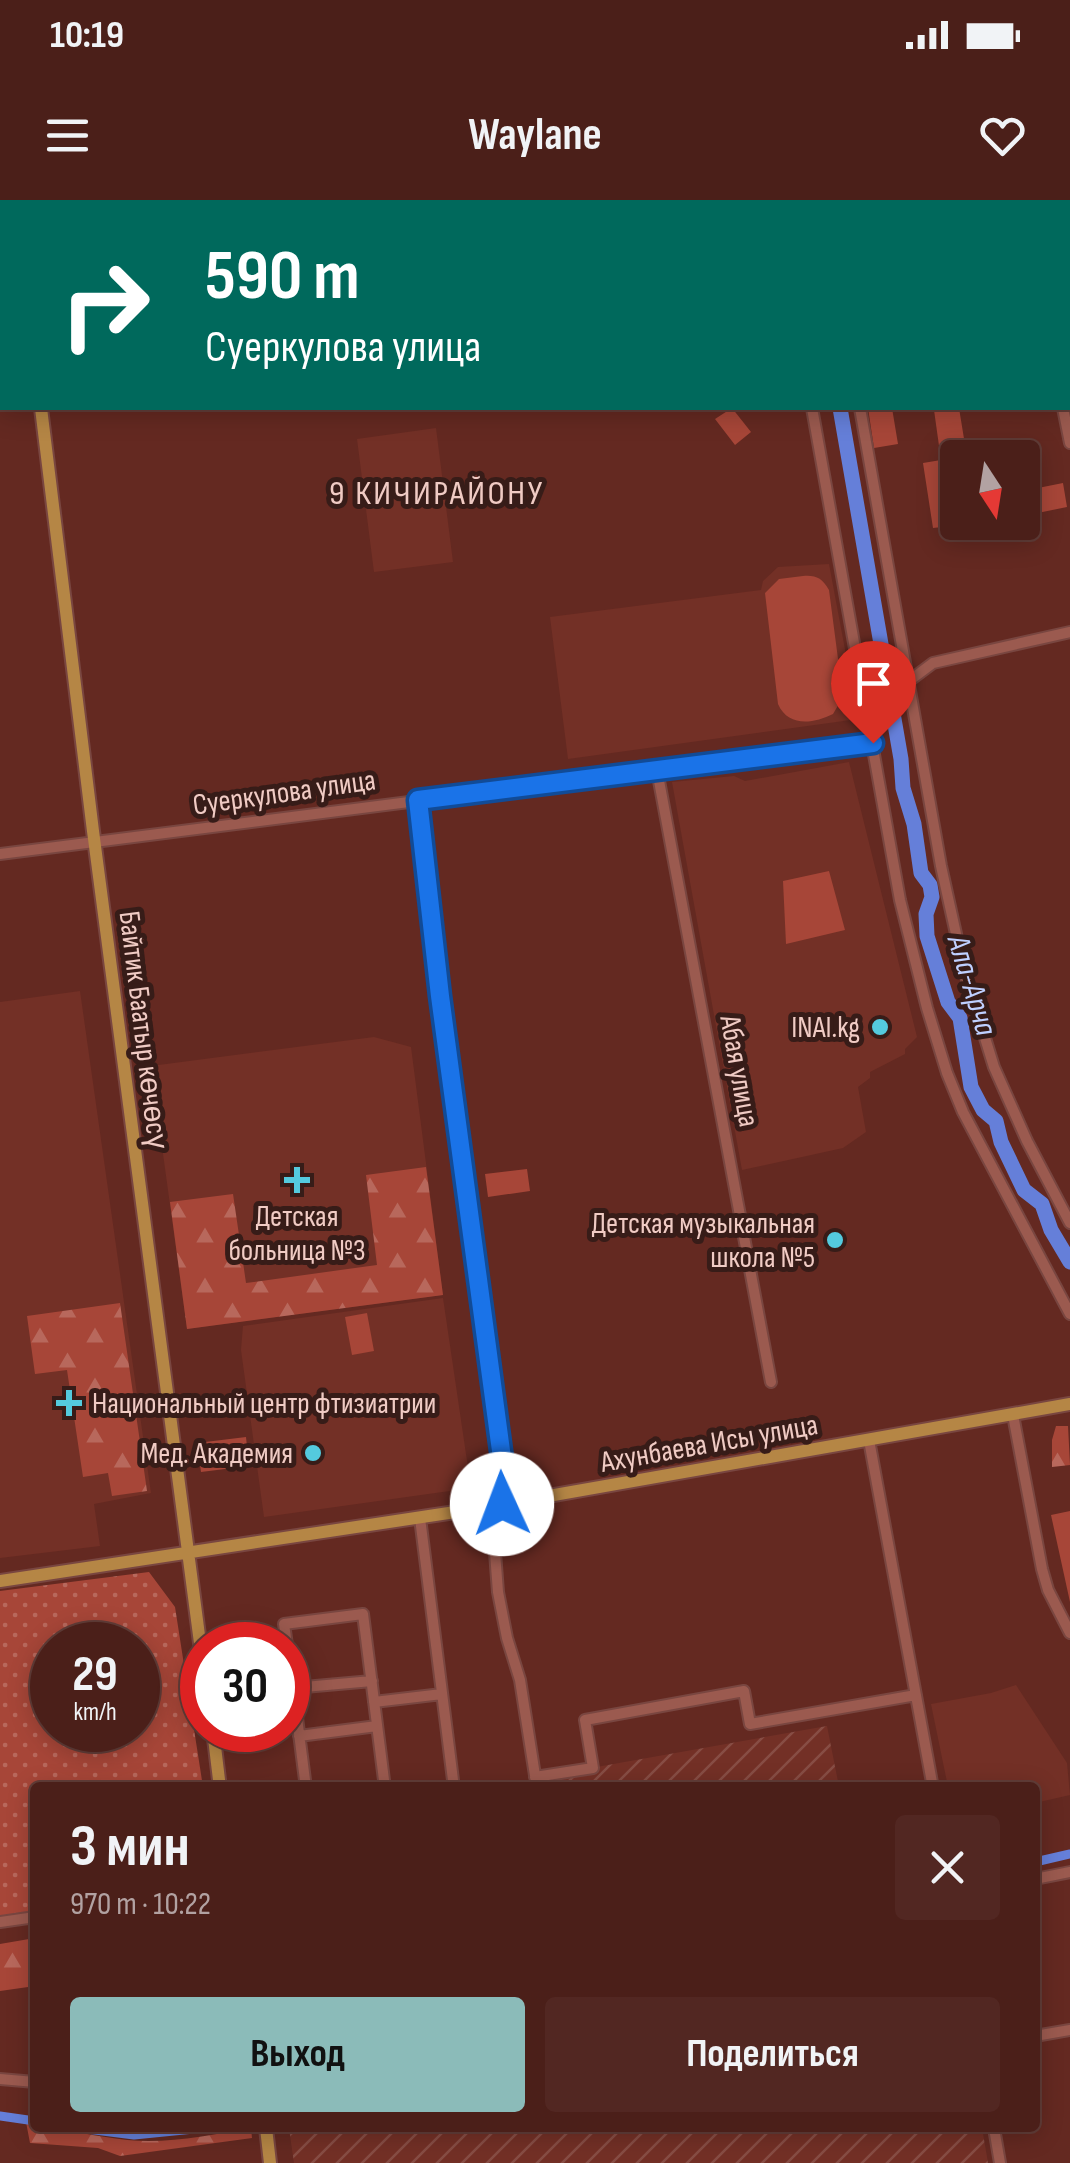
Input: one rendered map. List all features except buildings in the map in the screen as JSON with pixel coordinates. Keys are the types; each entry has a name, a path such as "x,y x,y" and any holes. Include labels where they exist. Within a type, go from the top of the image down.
{"main road":[{"name":"Байтик Баатыр көчөсү","path":"41,410 94,844 197,1622"},
{"name":"Ахунбаева Исы улица","path":"0,1581 420,1518 1070,1404"},
{"path":"216,1752 219,1782"},
{"path":"266,2132 270,2163"}],"street":[{"path":"812,410 908,937 946,1073 981,1150 1070,1314"},
{"path":"860,410 941,866 964,970 994,1066 1070,1223"},
{"path":"1063,410 1070,443"},
{"path":"909,681 933,663 1070,632"},
{"name":"Суеркулова улица","path":"0,854 873,743"},
{"name":"Абая улица","path":"657,770 771,1382"},
{"path":"418,800 440,996 506,1488 493,1526 498,1592 506,1638 520,1680 536,1782 593,1768 585,1720 744,1691 750,1724 916,1694"},
{"path":"1013,1414 1042,1569 1070,1633"},
{"path":"869,1440 932,1782"},
{"path":"420,1518 453,1782"},
{"path":"300,1622 363,1614 384,1782"},
{"path":"310,1687 372,1682"},
{"path":"374,1702 442,1694"},
{"path":"310,1735 377,1726"},
{"path":"301,1752 305,1782"},
{"path":"1040,1879 1070,1872"},
{"path":"0,1922 30,1918"},
{"path":"1040,2035 1070,2030"},
{"path":"0,2079 30,2082"},
{"path":"995,2132 1000,2163"}],"shaded area":[{"path":"436,428 453,562 374,572 357,439"},
{"path":"829,564 858,719 568,759 550,617 761,590 763,581 778,567"},
{"path":"849,762 917,1037 905,1054 870,1072 870,1078 858,1087 866,1132 843,1148 742,1170 672,782 734,776 745,781"},
{"path":"80,991 151,1493 94,1504 100,1546 0,1558 0,1002"},
{"name":"Детская больница №3","path":"374,1037 411,1047 443,1295 187,1329 151,1066"},
{"path":"443,1298 471,1488 264,1517 241,1350 243,1326"},
{"path":"1016,1685 1067,1763 1070,1795 1040,1802 1040,1782 947,1782 931,1704"},
{"path":"827,1726 838,1782 547,1782 546,1776"},
{"path":"290,2132 983,2132 988,2163 294,2163"}],"green space":[{"path":"734,410 751,432 735,445 715,419"},
{"path":"868,410 892,410 898,444 874,448"},
{"path":"934,410 959,410 964,440 940,440 940,453"},
{"path":"940,460 940,527 933,528 923,463"},
{"path":"1063,483 1067,507 1040,513 1040,488"},
{"path":"818,578 829,590 843,697 833,714 809,721 788,717 778,704 765,593 779,579"},
{"path":"829,871 845,930 786,944 783,881"},
{"path":"426,1167 443,1295 187,1329 170,1202 233,1194 246,1283 377,1265 366,1175"},
{"path":"527,1169 530,1191 488,1197 485,1174"},
{"path":"120,1303 147,1491 112,1496 108,1473 83,1477 67,1370 35,1374 27,1316"},
{"path":"367,1313 374,1351 352,1355 345,1317"},
{"path":"1056,1426 1068,1426 1070,1465 1052,1467"},
{"path":"246,1437 249,1466 201,1472 197,1443"},
{"path":"1070,1511 1070,1602 1051,1515"},
{"path":"149,1572 175,1607 180,1639 180,1752 198,1752 202,1782 30,1782 30,1913 0,1918 0,1591"},
{"path":"30,1939 30,1987 0,1991 0,1944"},
{"path":"26,2122 30,2122 30,2132 78,2132 127,2140 174,2140 228,2132 251,2132 252,2138 120,2156 98,2148 30,2143"}],"waterway":[{"name":"Ала-Арча","path":"840,410 903,788 914,824 921,873 930,885 932,897 926,914 927,936 948,1002 960,1018 971,1087 983,1110 996,1121 1001,1142 1024,1190 1042,1204 1051,1230 1070,1262"},
{"path":"1040,1861 1070,1854"},
{"path":"0,2116 30,2120"},
{"path":"110,2132 134,2135 164,2132"}],"place":[{"name":"INAI.kg","path":"880,1027"},
{"name":"Детская больница №3","path":"297,1180"},
{"name":"Детская музыкальная школа №5","path":"835,1240"},
{"name":"Национальный центр фтизиатрии","path":"69,1403"},
{"name":"Мед. Академия","path":"313,1453"}],"district":[{"name":"9 КИЧИРАЙОНУ","path":"437,492"}],"route":[{"path":"502,1504 506,1488 440,996 418,800 873,743"}]}
